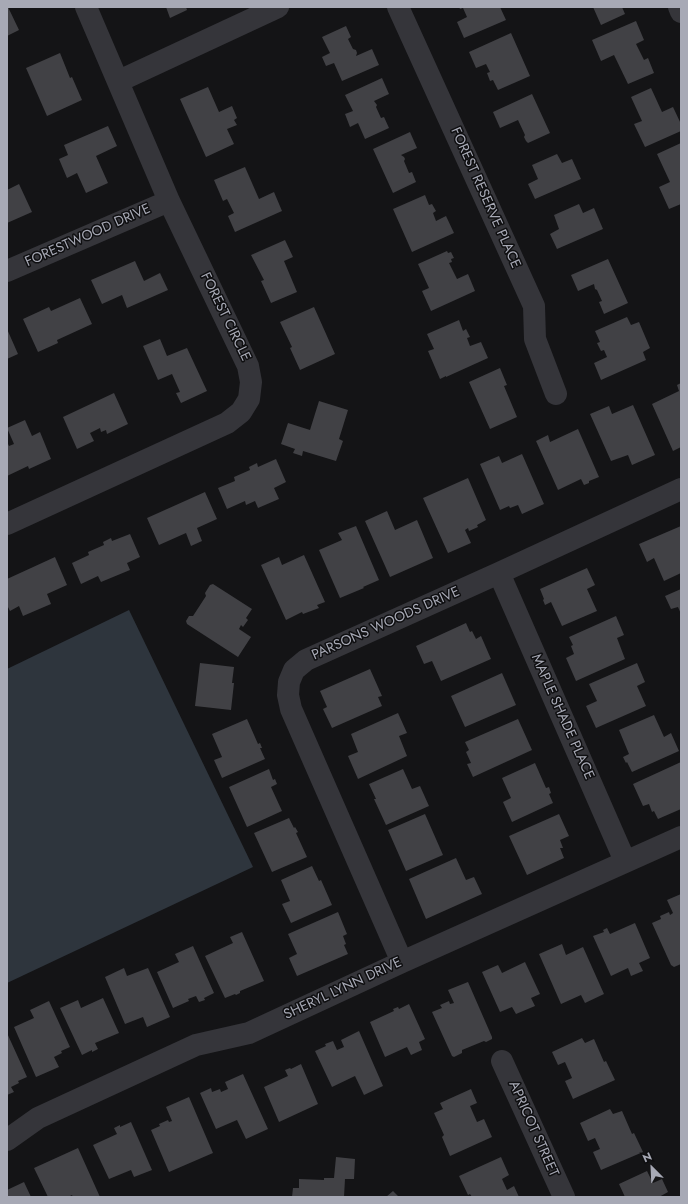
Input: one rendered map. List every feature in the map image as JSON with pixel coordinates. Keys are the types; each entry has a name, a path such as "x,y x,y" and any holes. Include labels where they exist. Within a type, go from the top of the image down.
{"street":[{"name":"FOREST CIRCLE","path":"7,524 227,423 241,412 249,399 250,382 248,366 169,201 119,81 86,7"},
{"path":"119,81 278,7"},
{"name":"FOREST RESERVE PLACE","path":"398,7 534,306 535,339 556,394"},
{"path":"679,7 681,12"},
{"name":"FORESTWOOD DRIVE","path":"7,271 169,201"},
{"name":"PARSONS WOODS DRIVE","path":"402,962 291,709 288,695 289,682 294,670 306,660 681,489"},
{"name":"MAPLE SHADE PLACE","path":"499,573 626,861"},
{"name":"SHERYL LYNN DRIVE","path":"7,1140 38,1118 196,1045 249,1033 402,962 681,837"},
{"name":"APRICOT STREET","path":"502,1060 564,1197"}],"shaded area":[{"path":"129,610 253,867 7,983 7,669"}],"building":[{"path":"7,7 19,30 7,36"},
{"path":"166,7 186,7 187,10 170,18"},
{"path":"459,7 500,7 506,20 464,38 457,22 467,17 463,8 460,9"},
{"path":"593,7 622,7 625,14 601,25"},
{"path":"636,21 644,40 636,44 644,60 648,58 654,73 628,84 614,55 601,61 592,40"},
{"path":"346,26 351,37 348,39 353,49 356,50 356,56 372,49 379,65 342,81 334,63 326,66 322,57 330,53 322,37"},
{"path":"511,33 530,76 498,90 493,80 490,81 487,73 490,72 486,64 476,68 469,52"},
{"path":"60,53 70,78 72,77 82,100 47,116 26,68"},
{"path":"382,78 389,94 374,101 377,105 376,107 381,118 384,117 389,128 365,139 358,123 350,127 345,114 353,111 345,95"},
{"path":"208,87 219,112 232,106 237,118 234,120 237,125 227,129 234,144 206,157 180,99"},
{"path":"651,88 662,112 673,107 681,124 681,131 645,147 634,124 642,121 631,97"},
{"path":"532,94 550,133 528,143 524,137 525,135 518,120 500,128 493,112"},
{"path":"108,126 117,146 96,156 108,183 86,193 77,173 67,178 59,159 68,155 64,145"},
{"path":"410,132 417,148 401,155 405,159 404,161 409,173 412,172 416,182 393,193 373,149"},
{"path":"681,143 681,204 669,209 659,187 670,182 657,154"},
{"path":"557,154 562,163 572,159 581,179 535,199 528,184 538,179 532,165"},
{"path":"245,167 259,199 274,192 282,211 235,232 228,216 234,213 227,199 223,201 214,180"},
{"path":"19,184 32,212 7,223 7,190"},
{"path":"425,195 429,205 432,204 436,211 433,213 436,221 446,216 454,233 412,252 393,209"},
{"path":"579,204 583,213 594,208 603,229 557,249 550,234 559,229 554,215"},
{"path":"285,240 293,257 284,261 297,292 271,303 261,281 264,280 251,255"},
{"path":"447,251 448,253 451,252 454,258 451,259 452,262 449,263 457,279 468,274 475,291 431,311 422,291 429,288 418,264"},
{"path":"608,259 628,303 604,314 599,302 602,301 597,290 595,289 594,284 578,291 571,275"},
{"path":"135,261 144,281 160,273 168,290 127,308 122,295 102,304 91,280"},
{"path":"80,298 92,324 57,340 58,343 38,352 23,319 49,307 51,311"},
{"path":"314,307 335,354 300,370 290,348 292,347 280,322"},
{"path":"627,317 631,325 639,322 650,348 643,352 646,360 601,380 594,363 607,357 604,350 601,351 597,343 600,342 595,331"},
{"path":"459,320 463,331 466,329 470,337 467,338 470,346 481,342 488,358 440,379 428,351 434,349 427,334"},
{"path":"7,329 18,354 7,359"},
{"path":"160,339 167,356 187,348 207,391 181,403 176,393 180,392 172,374 158,380 143,346"},
{"path":"500,368 507,385 504,386 517,417 490,429 469,382"},
{"path":"681,383 681,447 673,451 652,404 679,391 677,385"},
{"path":"114,393 128,424 107,434 106,430 101,432 100,428 90,433 94,441 77,449 63,417"},
{"path":"319,401 348,410 339,439 343,441 336,461 303,451 302,456 293,453 295,449 281,444 288,423 310,430"},
{"path":"633,405 655,455 632,465 628,455 611,461 590,414 609,406 612,414"},
{"path":"25,420 32,436 40,432 51,459 29,469 28,466 7,476 7,442 9,446 14,444 7,428"},
{"path":"578,429 599,477 584,485 581,479 558,490 536,441 548,435 550,442"},
{"path":"522,454 544,504 522,514 518,505 510,508 509,506 500,510 480,464 499,456 502,463"},
{"path":"276,459 286,482 274,488 279,499 258,508 255,501 246,505 245,501 227,509 218,488 235,481 234,477 250,470 249,467 257,463 258,467"},
{"path":"468,478 486,520 477,525 478,527 469,531 468,528 465,530 471,543 448,553 423,498"},
{"path":"205,492 217,519 197,528 202,541 191,546 186,533 159,545 147,518"},
{"path":"387,511 395,530 417,520 433,558 390,577 365,521"},
{"path":"356,526 379,580 340,598 319,550 342,540 338,533"},
{"path":"681,526 681,573 664,581 654,558 647,562 639,544"},
{"path":"130,534 140,557 127,563 130,570 101,582 98,576 81,584 72,563 89,555 88,552 104,545 103,542 111,538 112,541"},
{"path":"304,555 325,602 317,605 319,608 303,614 302,612 286,620 261,565 279,557 282,565"},
{"path":"55,557 67,585 47,594 51,604 23,616 19,606 10,611 7,605 7,579"},
{"path":"587,568 595,585 587,589 597,611 562,626 551,602 545,605 540,589"},
{"path":"213,584 252,609 246,618 248,620 243,627 241,625 239,629 251,637 238,657 187,624 186,621 189,616 193,616 206,596 205,593 210,585"},
{"path":"681,589 681,614 678,607 671,609 665,596"},
{"path":"616,616 624,635 617,638 625,659 576,681 566,658 574,654 571,646 573,645 569,637"},
{"path":"466,623 470,632 472,631 476,639 481,636 491,659 441,681 432,661 424,664 416,646"},
{"path":"200,663 234,667 231,710 195,706"},
{"path":"637,663 645,682 637,686 646,706 596,728 586,706 597,701 589,684"},
{"path":"370,669 382,696 378,697 382,706 332,728 323,709 327,707 320,691"},
{"path":"502,673 516,705 465,727 451,696"},
{"path":"398,713 407,733 399,736 407,756 358,779 348,756 358,752 351,734"},
{"path":"654,715 664,737 671,733 679,751 632,772 623,757 629,754 619,730"},
{"path":"247,719 258,744 260,743 262,748 260,748 265,759 222,778 214,760 222,757 212,734"},
{"path":"518,719 532,750 473,777 467,764 471,763 466,752 469,750 465,742"},
{"path":"681,762 681,809 658,819 654,811 652,812 649,804 643,806 633,784"},
{"path":"535,763 546,788 549,787 551,793 549,794 553,803 512,822 503,802 511,798 502,778"},
{"path":"269,769 273,780 275,779 277,784 271,787 282,811 247,827 229,787"},
{"path":"403,769 412,789 420,786 429,806 386,825 369,784"},
{"path":"425,814 443,855 406,871 388,830"},
{"path":"559,814 569,836 560,840 563,848 560,848 564,858 527,875 509,836"},
{"path":"289,818 294,828 295,827 298,832 296,833 307,857 272,872 254,833"},
{"path":"456,858 466,880 474,877 482,894 426,919 409,879"},
{"path":"312,866 319,881 321,880 332,905 291,923 282,904 290,901 281,880"},
{"path":"681,894 681,964 674,967 671,965 652,923 661,919 660,916 669,912 670,915 673,913 667,900"},
{"path":"338,912 347,934 343,936 346,944 344,945 348,954 297,976 289,958 297,954 288,934"},
{"path":"635,923 650,958 639,963 643,971 631,976 628,968 611,976 593,936 604,932 603,930 607,928 610,934"},
{"path":"242,932 264,981 240,991 240,993 236,995 235,994 225,998 205,956 233,943 230,937"},
{"path":"562,944 566,955 583,947 604,994 585,1003 581,995 561,1004 539,954"},
{"path":"193,946 214,993 204,998 205,1000 199,1002 196,996 173,1008 157,972 179,962 175,954"},
{"path":"525,962 540,994 531,998 535,1006 516,1014 512,1007 500,1012 482,972 498,965 502,973"},
{"path":"124,968 127,976 148,968 170,1017 147,1027 143,1017 125,1024 105,977"},
{"path":"468,982 492,1039 462,1050 462,1053 454,1057 452,1056 432,1012 442,1008 440,1005 449,1001 450,1004 454,1003 448,990"},
{"path":"103,998 119,1033 95,1043 98,1049 82,1055 60,1008 78,1000 81,1008"},
{"path":"49,1001 70,1047 61,1051 62,1053 54,1057 59,1067 36,1077 14,1027 34,1018 30,1010"},
{"path":"409,1004 425,1039 419,1042 422,1050 411,1055 407,1047 385,1057 370,1022 394,1011 393,1009 398,1007 399,1009"},
{"path":"359,1031 383,1086 364,1095 355,1076 332,1087 315,1051 326,1046 325,1044 333,1041 337,1050 344,1047 341,1040"},
{"path":"7,1033 27,1077 18,1081 19,1083 11,1087 14,1092 7,1095"},
{"path":"582,1038 585,1043 594,1039 604,1062 606,1061 615,1080 573,1099 565,1081 572,1078 565,1062 558,1065 552,1052"},
{"path":"301,1064 318,1104 279,1122 264,1087 288,1076 285,1070"},
{"path":"243,1074 268,1129 246,1139 237,1120 216,1129 200,1093 211,1088 212,1092 220,1089 221,1092 228,1089 225,1082"},
{"path":"471,1089 477,1103 470,1106 477,1122 484,1119 492,1137 450,1156 442,1137 444,1135 434,1113 443,1109 440,1103"},
{"path":"189,1097 213,1153 169,1172 151,1130 168,1120 169,1122 172,1121 166,1107"},
{"path":"610,1109 613,1114 622,1111 632,1134 634,1133 643,1152 601,1170 593,1152 600,1149 595,1138 588,1141 580,1123"},
{"path":"131,1122 152,1170 134,1177 131,1170 109,1179 93,1145 117,1134 114,1128"},
{"path":"78,1148 100,1197 73,1197 72,1195 68,1197 48,1197 34,1168"},
{"path":"336,1157 355,1159 354,1179 345,1179 344,1197 292,1197 293,1188 299,1188 299,1179 324,1180 324,1178 334,1178"},
{"path":"501,1157 509,1175 502,1179 507,1190 514,1186 519,1197 472,1197 470,1194 468,1195 459,1176"},
{"path":"647,1171 653,1183 662,1179 668,1192 659,1197 625,1197 619,1184"},
{"path":"24,1182 31,1197 7,1197 7,1190"},
{"path":"393,1191 399,1197 386,1197"}]}
